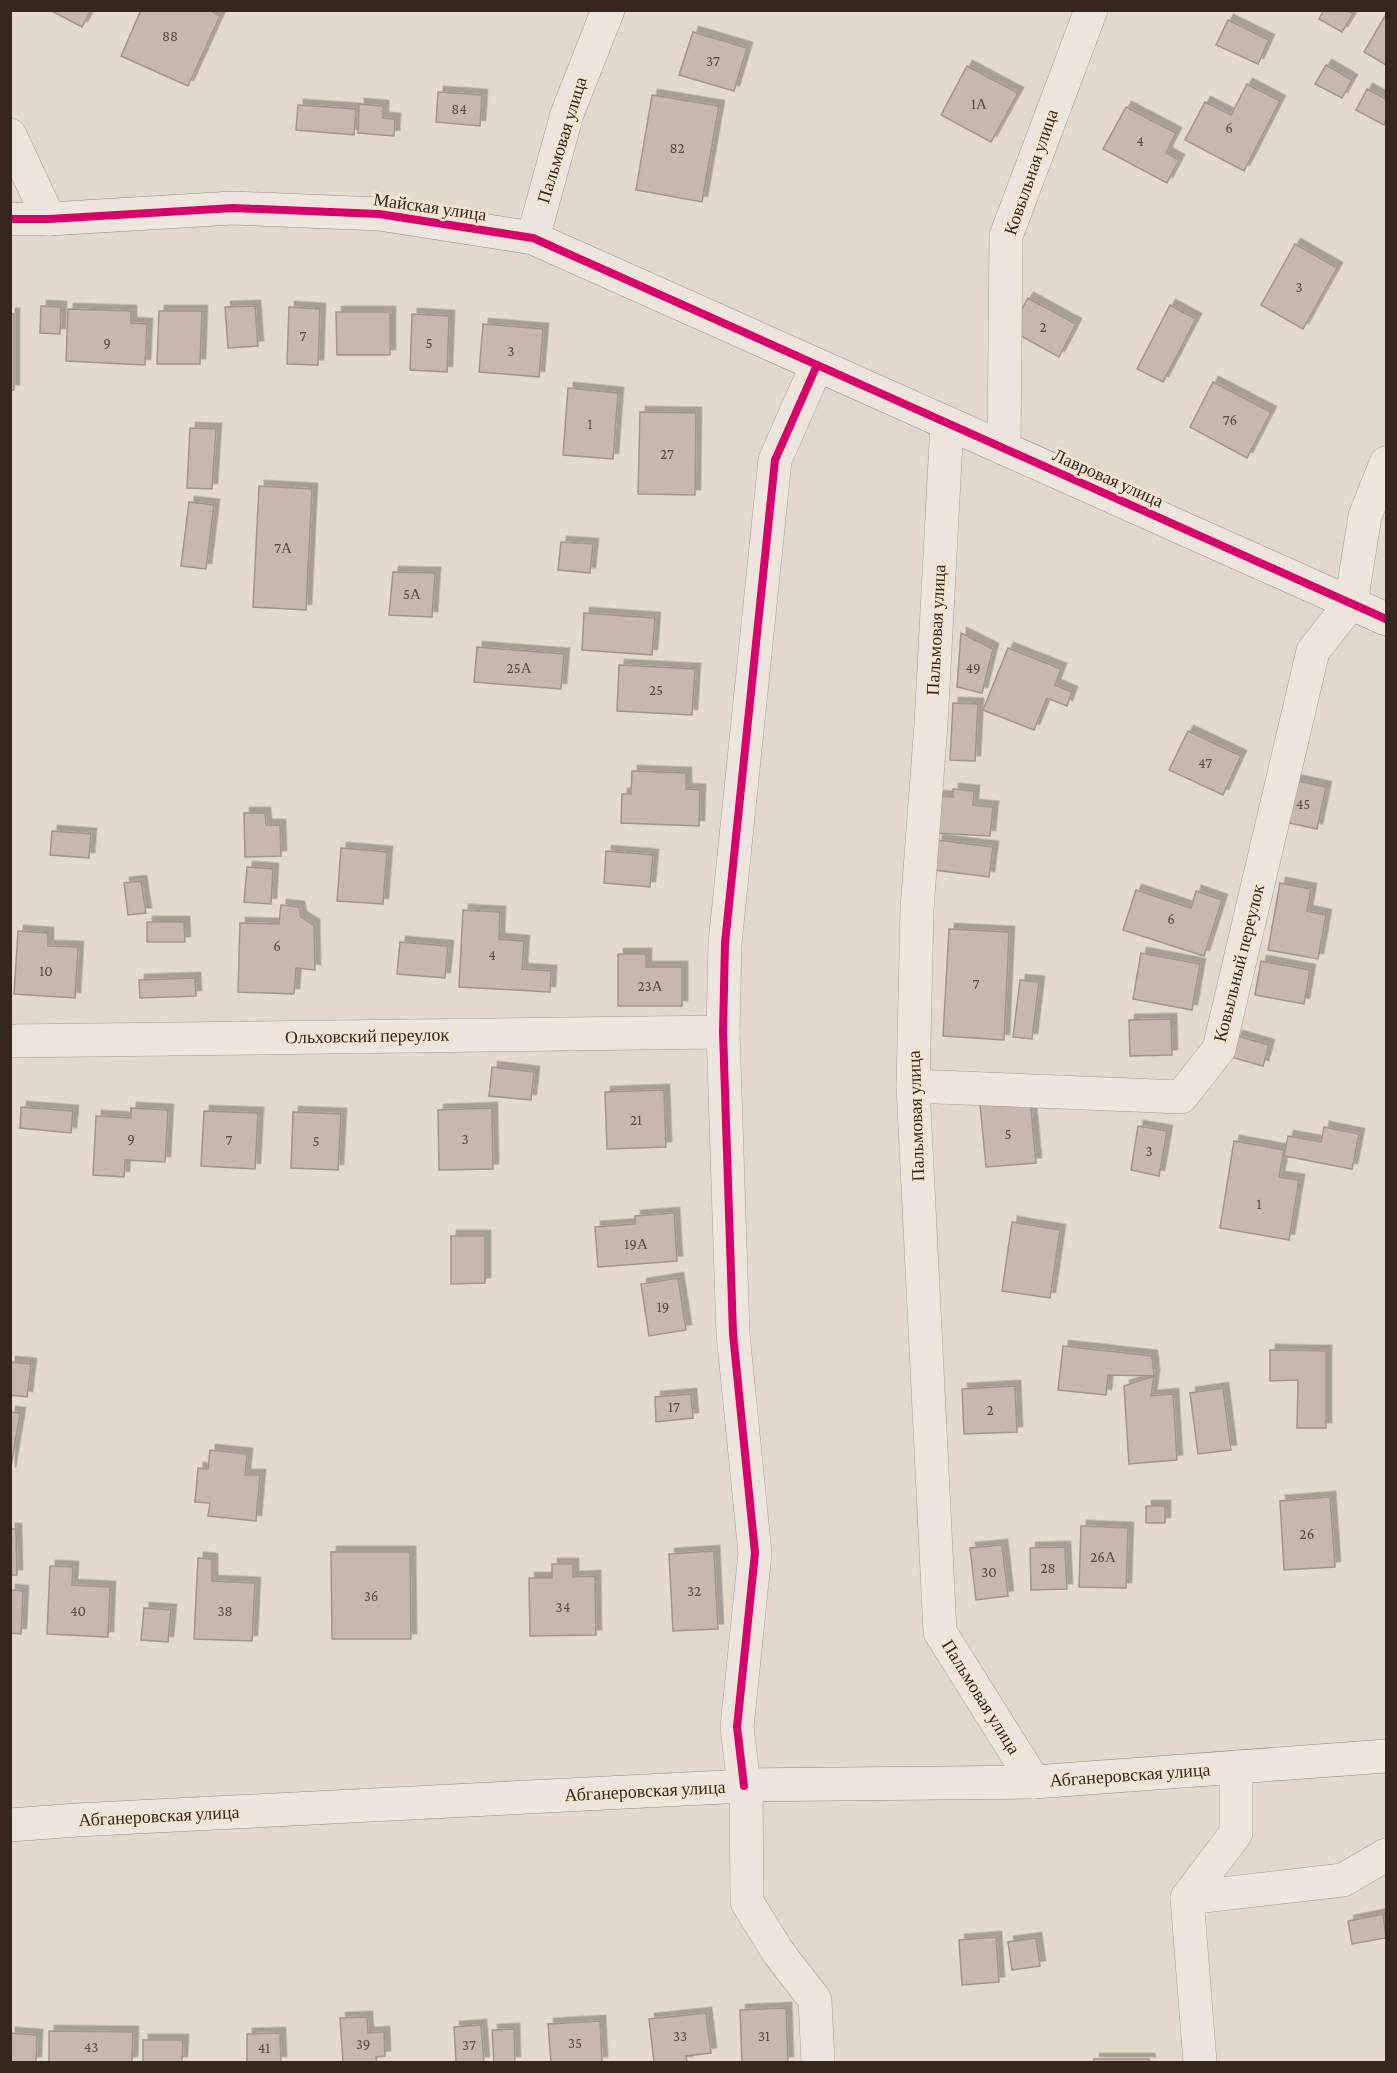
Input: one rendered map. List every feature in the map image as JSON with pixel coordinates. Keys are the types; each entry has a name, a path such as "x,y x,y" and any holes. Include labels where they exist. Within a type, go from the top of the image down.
{"street":[{"name":"Пальмовая улица","path":"533,238 567,114 608,10"},
{"name":"Ковыльная улица","path":"1005,448 1006,236 1091,10"},
{"path":"10,135 48,219"},
{"name":"Майская улица","path":"10,219 48,219 233,207 379,214 533,238 818,365"},
{"name":"Лавровая улица","path":"818,365 1386,619"},
{"path":"818,365 776,460 725,943 723,1032 733,1334 755,1553 737,1727 745,1786 747,1902 777,1952 815,2000 818,2062"},
{"name":"Пальмовая улица","path":"947,423 931,724 917,909 913,1086 940,1632 1034,1782"},
{"path":"1351,603 1365,516 1386,463"},
{"name":"Ковыльный переулок","path":"913,1086 1181,1097 1219,1049 1313,651 1351,603"},
{"name":"Ольховский переулок","path":"10,1041 723,1032"},
{"name":"Абганеровская улица","path":"10,1825 745,1786 1034,1782 1386,1756"},
{"path":"1200,2062 1187,1898 1236,1833 1236,1767"},
{"path":"1187,1898 1343,1880 1386,1855"}],"building":[{"path":"50,10 91,10 82,27"},
{"path":"141,10 209,10 220,16 188,86 121,56"},
{"path":"1324,10 1347,10 1353,14 1342,32 1319,19"},
{"path":"1386,17 1386,65 1364,52"},
{"path":"1228,20 1269,40 1258,64 1216,45"},
{"path":"693,32 747,48 734,91 679,75"},
{"path":"1326,65 1352,80 1342,98 1315,84"},
{"path":"967,66 1018,93 991,142 941,115"},
{"path":"1247,84 1280,101 1244,171 1185,140 1205,102 1231,115"},
{"path":"1367,89 1386,99 1384,125 1356,110"},
{"path":"438,92 482,95 480,126 436,122"},
{"path":"652,95 719,106 702,202 636,190"},
{"path":"359,104 383,106 383,118 395,119 394,136 358,133"},
{"path":"298,105 356,109 354,135 296,130"},
{"path":"1126,107 1176,133 1166,153 1179,160 1167,183 1103,149"},
{"path":"1295,244 1337,268 1303,329 1261,305"},
{"path":"1028,298 1076,324 1059,357 1010,330"},
{"path":"1170,305 1196,319 1163,382 1137,369"},
{"path":"41,306 61,307 60,334 40,333"},
{"path":"255,306 258,346 228,348 225,307"},
{"path":"289,307 320,309 318,365 287,364"},
{"path":"68,309 131,311 131,323 147,324 145,365 66,361"},
{"path":"159,311 202,311 200,364 157,364"},
{"path":"336,312 390,312 390,355 337,355"},
{"path":"10,314 14,314 14,390 10,390"},
{"path":"412,314 449,316 447,372 410,370"},
{"path":"483,324 543,329 539,377 479,372"},
{"path":"1213,382 1271,412 1247,458 1190,427"},
{"path":"568,388 618,393 613,459 563,455"},
{"path":"640,412 696,413 695,495 638,494"},
{"path":"190,428 216,429 212,489 187,488"},
{"path":"259,486 312,489 306,610 253,607"},
{"path":"189,502 214,505 206,569 181,566"},
{"path":"561,542 593,544 590,573 558,570"},
{"path":"393,572 435,573 432,617 389,615"},
{"path":"584,613 655,618 652,655 582,650"},
{"path":"961,633 993,649 982,693 957,687"},
{"path":"477,647 564,654 561,689 474,682"},
{"path":"1008,648 1061,669 1055,685 1072,692 1067,706 1047,698 1034,730 983,710"},
{"path":"619,665 695,669 692,715 617,711"},
{"path":"953,703 978,704 975,761 950,760"},
{"path":"1188,731 1241,756 1223,795 1169,770"},
{"path":"632,771 686,773 686,789 700,790 699,826 621,823 622,794 631,794"},
{"path":"1289,779 1326,787 1317,829 1280,821"},
{"path":"953,789 974,791 973,805 993,807 990,836 934,833 937,796 953,797"},
{"path":"244,813 265,813 266,825 280,825 281,856 245,857"},
{"path":"52,831 91,834 89,858 50,855"},
{"path":"937,840 993,847 989,877 934,870"},
{"path":"341,848 387,852 383,904 337,901"},
{"path":"606,851 653,855 650,887 604,883"},
{"path":"247,867 273,869 271,904 244,902"},
{"path":"141,881 146,913 128,915 124,883"},
{"path":"1280,883 1311,889 1307,911 1326,915 1318,959 1268,950"},
{"path":"1136,890 1191,908 1196,891 1222,900 1204,956 1123,930"},
{"path":"281,905 299,907 301,917 314,925 315,970 296,968 294,994 238,992 240,923 279,924"},
{"path":"463,910 500,912 499,939 524,941 522,969 551,971 550,992 459,987"},
{"path":"147,922 184,922 185,942 147,942"},
{"path":"949,929 1009,932 1004,1040 943,1036"},
{"path":"18,931 48,933 48,946 78,947 75,998 14,994"},
{"path":"400,942 448,946 445,978 397,974"},
{"path":"1141,953 1200,964 1192,1010 1133,999"},
{"path":"618,954 646,954 646,967 682,967 682,1006 618,1006"},
{"path":"1261,961 1310,970 1304,1004 1255,995"},
{"path":"195,978 196,996 140,998 139,980"},
{"path":"1020,980 1039,982 1032,1039 1013,1037"},
{"path":"1171,1019 1172,1055 1130,1056 1129,1020"},
{"path":"1237,1036 1269,1045 1263,1066 1231,1057"},
{"path":"492,1067 534,1072 531,1100 489,1096"},
{"path":"664,1090 666,1147 607,1149 605,1092"},
{"path":"1030,1100 1036,1163 986,1167 980,1105"},
{"path":"21,1107 73,1111 71,1133 20,1128"},
{"path":"131,1108 168,1110 165,1162 125,1160 124,1177 93,1175 96,1116 131,1118"},
{"path":"492,1108 493,1169 439,1170 438,1110"},
{"path":"204,1111 258,1113 255,1169 201,1166"},
{"path":"293,1112 341,1114 338,1170 291,1168"},
{"path":"1138,1126 1167,1131 1159,1176 1131,1170"},
{"path":"1324,1127 1359,1134 1352,1169 1284,1156 1288,1136 1321,1142"},
{"path":"1234,1141 1284,1150 1279,1177 1299,1180 1289,1240 1220,1228"},
{"path":"674,1213 677,1261 598,1267 595,1227 635,1224 635,1216"},
{"path":"1012,1222 1060,1230 1050,1298 1002,1291"},
{"path":"451,1236 485,1236 485,1283 451,1284"},
{"path":"678,1278 686,1330 649,1336 641,1284"},
{"path":"1063,1346 1152,1356 1154,1376 1108,1375 1106,1395 1058,1390"},
{"path":"1270,1350 1326,1351 1326,1428 1297,1428 1298,1380 1270,1381"},
{"path":"10,1362 31,1364 27,1397 10,1395"},
{"path":"1154,1376 1151,1396 1173,1394 1177,1460 1129,1464 1124,1386"},
{"path":"1015,1386 1017,1432 964,1434 962,1389"},
{"path":"1223,1388 1231,1450 1198,1454 1190,1393"},
{"path":"691,1394 693,1418 656,1422 655,1397"},
{"path":"10,1412 20,1413 10,1473"},
{"path":"210,1450 247,1454 245,1475 260,1475 256,1521 208,1516 210,1503 195,1502 198,1468 208,1469"},
{"path":"1330,1497 1335,1567 1284,1570 1280,1501"},
{"path":"1146,1506 1165,1506 1165,1523 1146,1523"},
{"path":"1081,1526 1128,1528 1126,1588 1079,1587"},
{"path":"10,1529 16,1529 17,1575 10,1575"},
{"path":"1002,1545 1008,1596 976,1600 970,1548"},
{"path":"1065,1547 1067,1589 1031,1590 1030,1548"},
{"path":"714,1551 718,1629 673,1631 669,1554"},
{"path":"331,1552 410,1552 411,1639 332,1639"},
{"path":"198,1558 212,1559 212,1581 255,1583 252,1641 194,1639"},
{"path":"552,1564 573,1564 573,1577 595,1576 596,1635 530,1636 529,1578 552,1578"},
{"path":"50,1566 73,1567 72,1585 110,1587 108,1637 47,1634"},
{"path":"10,1590 23,1591 21,1634 10,1633"},
{"path":"144,1608 171,1610 168,1642 141,1640"},
{"path":"1383,1914 1386,1938 1352,1944 1348,1921"},
{"path":"996,1937 999,1982 962,1985 959,1940"},
{"path":"1036,1938 1040,1966 1012,1970 1008,1942"},
{"path":"786,2008 788,2062 742,2062 740,2010"},
{"path":"706,2013 711,2053 686,2056 687,2062 654,2062 649,2019"},
{"path":"367,2017 368,2033 384,2032 385,2056 376,2057 377,2062 343,2062 340,2018"},
{"path":"600,2021 602,2062 551,2062 548,2024"},
{"path":"481,2025 484,2062 456,2062 454,2027"},
{"path":"514,2029 515,2062 494,2062 492,2030"},
{"path":"49,2031 133,2032 132,2062 49,2062"},
{"path":"10,2033 37,2035 36,2062 10,2062"},
{"path":"280,2033 281,2062 247,2062 247,2034"},
{"path":"143,2040 183,2040 182,2062 143,2062"},
{"path":"1094,2059 1149,2059 1150,2062 1094,2062"}],"cycle path":[{"path":"10,219 49,219 233,208 379,214 533,238 1386,619"},
{"path":"744,1786 737,1727 755,1553 733,1334 723,1032 725,943 775,460 817,365"}]}
